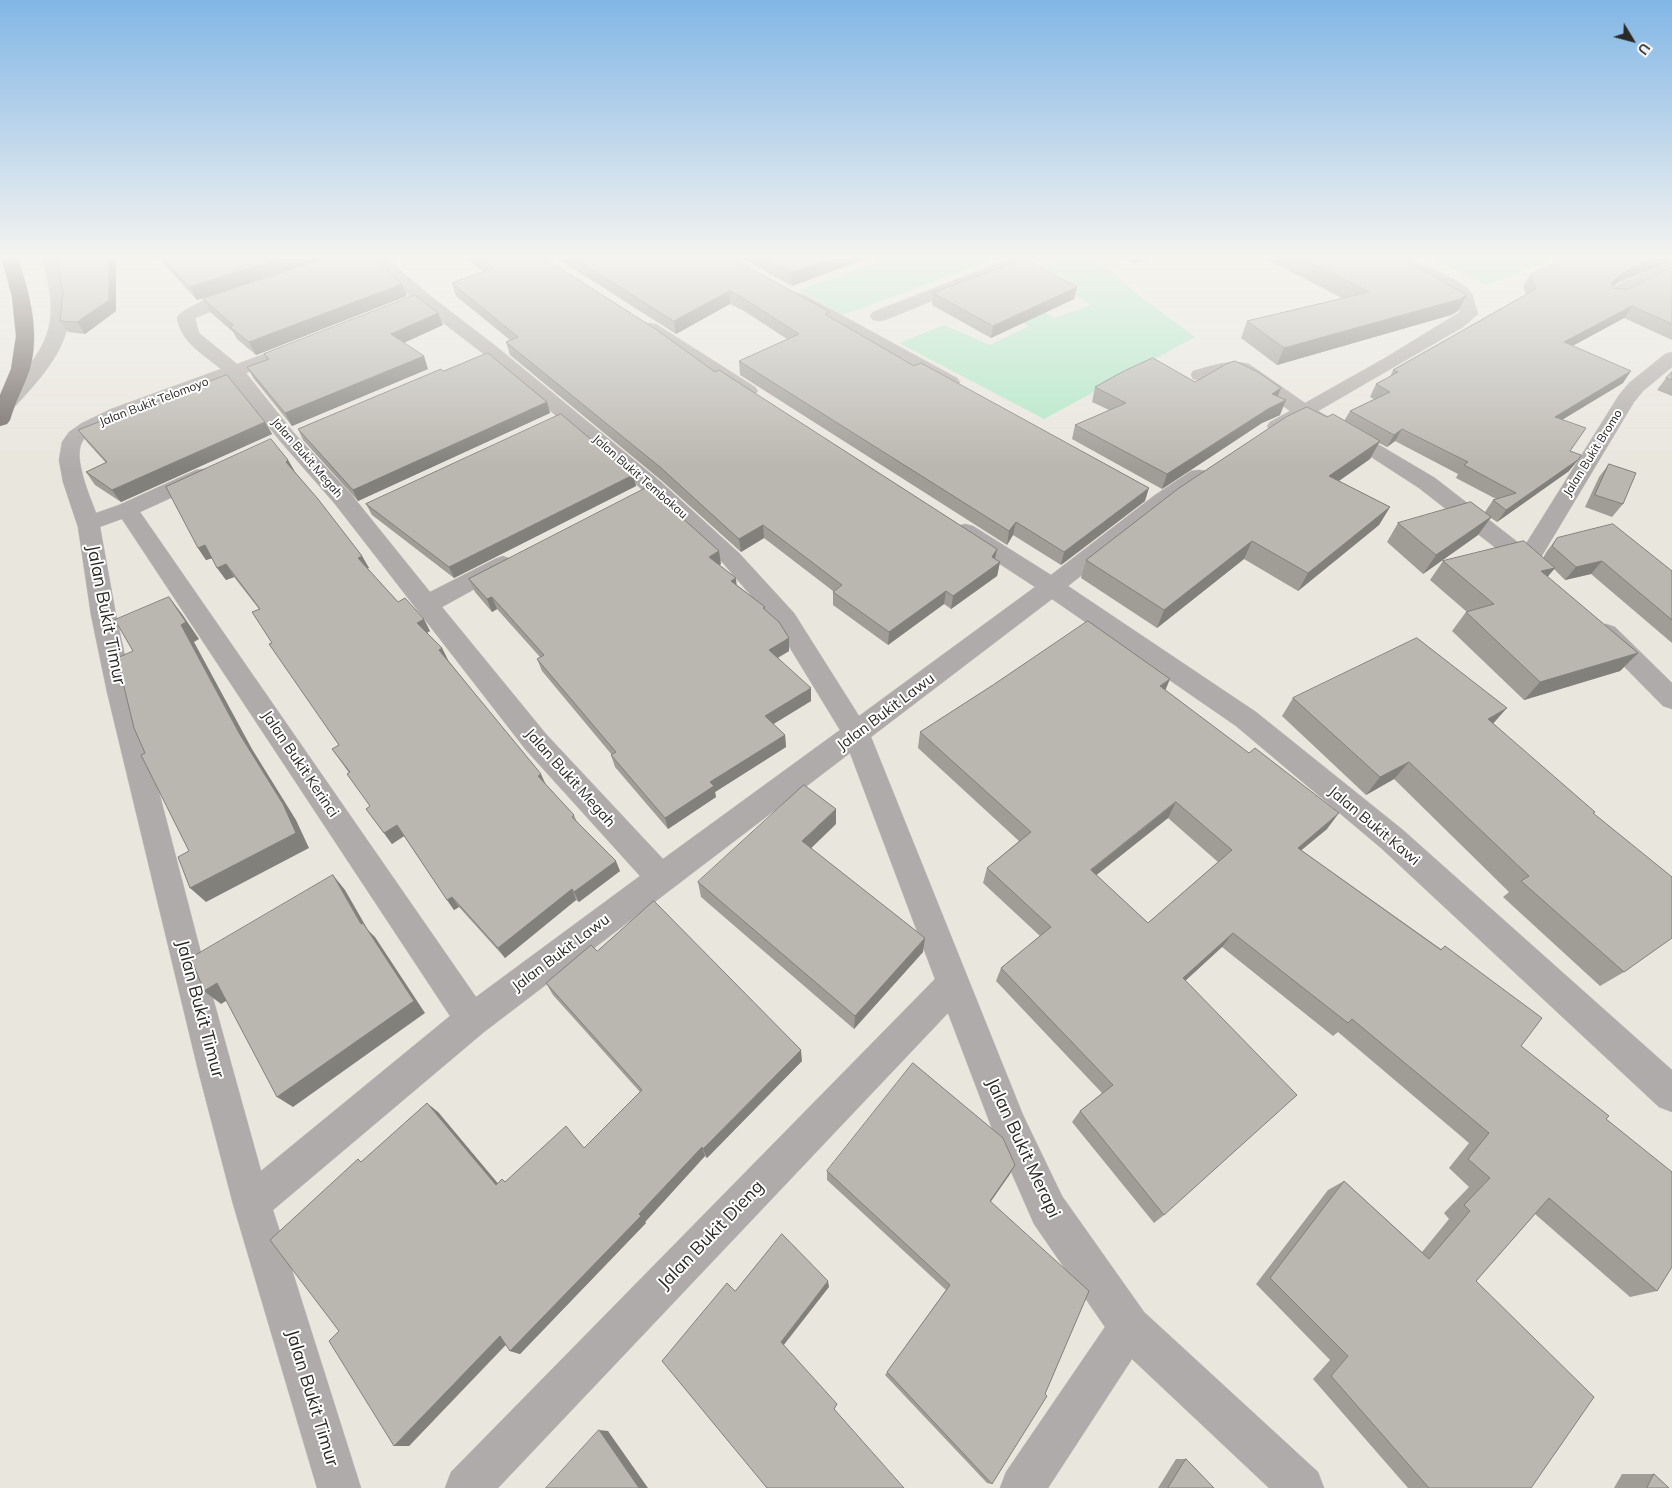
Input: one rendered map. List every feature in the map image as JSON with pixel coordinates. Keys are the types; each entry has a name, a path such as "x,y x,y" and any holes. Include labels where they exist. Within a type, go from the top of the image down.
{"highway":[{"path":"1,415 22,362 25,328"}],"street":[{"path":"1,415 41,366 56,341 58,328"},
{"name":"Jalan Bukit Megah","path":"188,328 191,335 234,372 287,437 363,509 428,604 536,742 661,878"},
{"name":"Jalan Bukit Tembakau","path":"447,328 645,491 731,558 785,619 856,734"},
{"path":"652,328 761,399"},
{"path":"852,328 963,389"},
{"path":"1253,440 1270,429 1305,412 1447,328"},
{"name":"Jalan Bukit Telomoyo","path":"89,523 70,467 70,450 72,442 76,437 95,424 118,413 299,348"},
{"name":"Jalan Bukit Bromo","path":"1528,560 1626,399 1636,387 1672,358"},
{"path":"1200,375 1230,366 1242,368 1305,412 1369,447 1427,483 1528,560 1550,580"},
{"name":"Jalan Bukit Lawu","path":"252,1203 472,1020 1052,587 1155,495 1221,462"},
{"path":"89,523 127,510 225,465"},
{"name":"Jalan Bukit Kerinci","path":"127,510 472,1020"},
{"name":"Jalan Bukit Timur","path":"89,523 97,586 118,681 187,962 252,1203 339,1488"},
{"name":"Jalan Bukit Kawi","path":"952,523 1052,587 1253,725 1392,839 1672,1094"},
{"path":"428,604 523,554"},
{"path":"1593,621 1672,699"},
{"name":"Jalan Bukit Merapi","path":"856,734 1009,1126 1048,1210 1129,1327 1302,1488"},
{"name":"Jalan Bukit Dieng","path":"467,1488 954,983"},
{"path":"1022,1488 1129,1327"}],"green space":[{"path":"935,328 952,328 990,345 1024,328 1183,328 1195,337 1044,419 899,343"}],"building":[{"path":"232,328 285,328 249,342"},
{"path":"329,328 403,328 391,334 424,356 285,413 247,367 269,359 264,354"},
{"path":"508,328 655,328 715,372 719,370 997,549 992,557 1000,562 953,596 946,591 889,632 833,592 842,585 763,525 739,539 660,467 506,342 518,337"},
{"path":"790,328 850,328 914,366 921,363 1149,488 1064,552 1016,522 1009,531 739,361 799,334"},
{"path":"1257,328 1354,328 1284,348"},
{"path":"1466,328 1590,328 1564,342 1631,371 1555,417 1586,428 1570,451 1581,455 1579,459 1506,510 1493,500 1516,493 1464,465 1468,462 1402,429 1394,435 1350,411 1390,392 1376,384 1398,372 1393,370"},
{"path":"488,353 547,402 353,490 298,429 441,369 443,371"},
{"path":"1153,358 1195,382 1235,361 1258,372 1281,388 1272,394 1286,400 1268,409 1167,474 1075,425 1126,403 1095,387"},
{"path":"1672,372 1672,380 1666,378"},
{"path":"227,375 265,422 112,490 86,472 107,462 78,430"},
{"path":"1307,407 1327,417 1333,414 1380,441 1329,476 1390,507 1308,573 1252,541 1164,610 1086,560 1179,488 1286,417"},
{"path":"561,414 633,475 449,567 366,504"},
{"path":"271,439 288,460 286,462 318,499 362,556 358,558 398,602 405,598 424,619 417,623 442,648 439,650 541,774 538,776 574,815 572,817 616,861 574,892 572,889 498,948 452,897 447,900 397,825 384,833 366,809 370,806 347,774 350,772 332,749 339,745 269,644 272,643 252,612 260,609 226,564 217,568 205,545 198,548 166,487"},
{"path":"1609,464 1636,473 1623,504 1595,495"},
{"path":"648,487 719,551 709,557 736,578 731,581 765,607 763,608 779,622 789,638 769,650 811,688 765,716 785,735 710,782 714,786 665,818 611,755 616,752 537,659 544,655 492,597 487,599 469,579"},
{"path":"1471,502 1491,517 1436,555 1398,523"},
{"path":"1613,524 1672,571 1672,620 1602,561 1576,567 1552,546 1557,538"},
{"path":"1524,541 1555,568 1541,571 1638,653 1540,682 1466,612 1494,604 1443,561"},
{"path":"169,597 186,622 181,625 239,733 283,804 296,833 190,888 178,857 189,851 141,755 145,753 134,728 117,658 133,651 115,620"},
{"path":"1088,621 1170,679 1160,686 1249,753 1255,748 1339,813 1298,848 1441,950 1445,946 1542,1018 1521,1046 1609,1116 1606,1119 1672,1172 1672,1267 1657,1291 1549,1198 1476,1281 1594,1397 1531,1488 1429,1488 1331,1376 1348,1356 1270,1278 1344,1181 1429,1259 1470,1211 1464,1205 1490,1178 1468,1159 1489,1133 1352,1019 1348,1023 1233,933 1183,978 1297,1095 1164,1215 1080,1111 1113,1085 1001,968 1051,927 987,868 1031,832 920,732","holes":["1176,802 1232,850 1148,923 1091,870"]},
{"path":"1417,638 1507,708 1488,719 1595,812 1593,813 1672,877 1672,938 1624,972 1521,881 1529,876 1409,762 1380,777 1293,698"},
{"path":"804,785 836,809 802,841 925,938 855,1016 698,882"},
{"path":"333,875 361,924 363,923 414,1001 277,1097 217,983 204,991 191,958"},
{"path":"654,901 801,1050 703,1149 702,1147 639,1214 641,1216 510,1351 500,1336 394,1446 329,1341 339,1331 270,1240 358,1159 361,1162 427,1103 496,1185 502,1179 505,1182 566,1126 584,1148 642,1090 546,983 591,945 597,951"},
{"path":"913,1063 1003,1138 1015,1165 990,1201 1089,1291 1045,1394 1047,1396 992,1484 887,1372 950,1285 827,1171"},
{"path":"782,1234 828,1281 781,1342 837,1404 834,1409 904,1488 767,1488 662,1361 727,1283 735,1291"},
{"path":"599,1430 639,1488 546,1488"},
{"path":"1186,1459 1214,1488 1168,1488"},
{"path":"1654,1474 1669,1488 1647,1488"}]}
